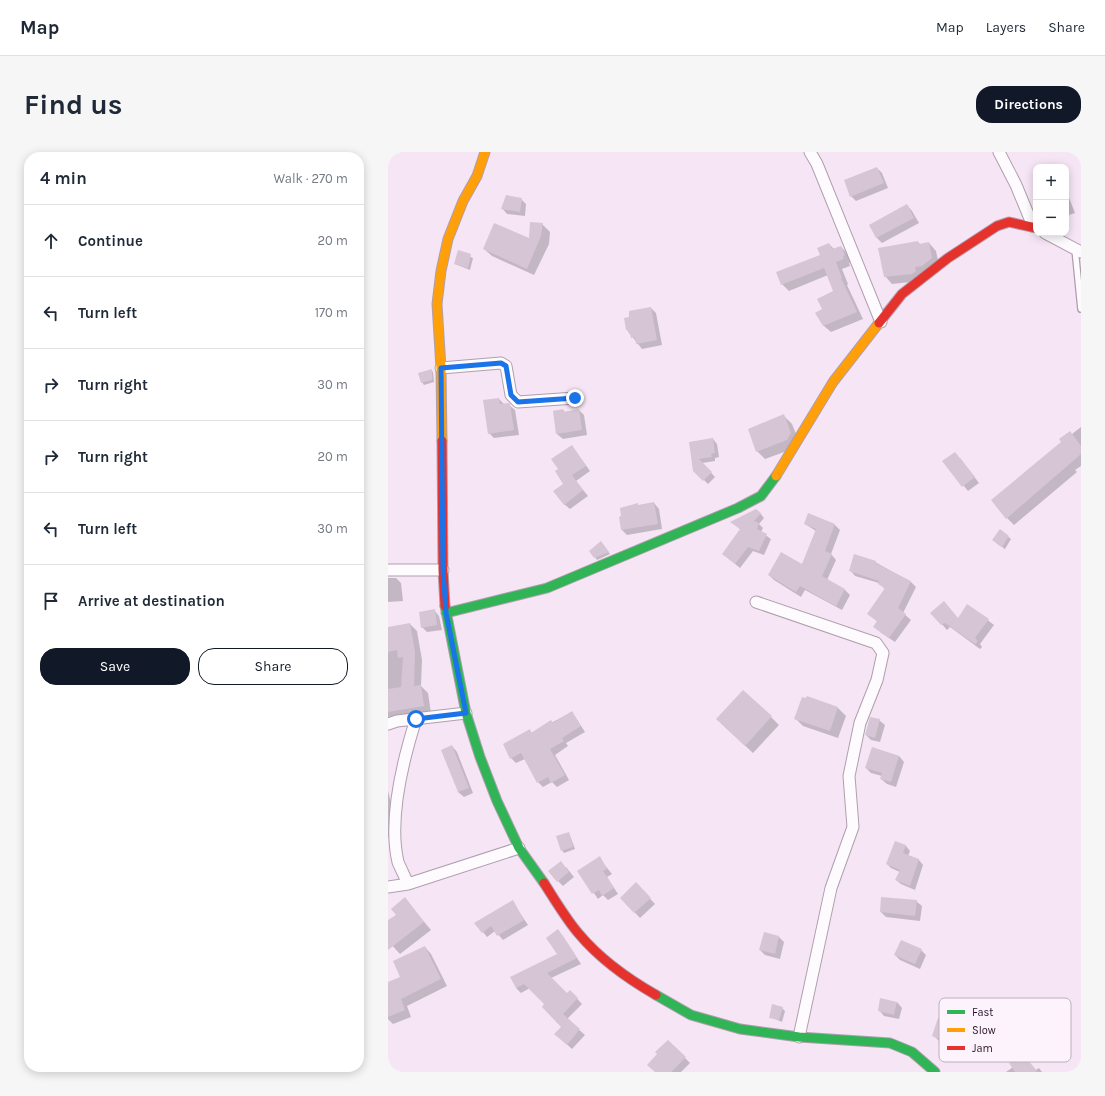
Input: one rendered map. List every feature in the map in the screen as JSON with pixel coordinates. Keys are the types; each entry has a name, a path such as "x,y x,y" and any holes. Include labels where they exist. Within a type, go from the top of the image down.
{"street":[{"path":"485,152 477,176 463,201 448,239 441,271 437,304 441,368 443,570 446,613 466,713 482,764 519,848 579,934 607,961 637,984 691,1015 740,1028 799,1037 890,1043 912,1052 935,1072"},
{"path":"810,152 817,164 881,322"},
{"path":"999,152 1016,185 1033,224"},
{"path":"446,613 548,588 738,508 761,496 771,485 833,382 902,294 948,258 997,226 1009,222 1033,226"},
{"path":"1051,236 1078,250"},
{"path":"441,368 501,363 506,366 511,395 518,402 575,398"},
{"path":"388,570 443,570"},
{"path":"756,602 876,643 883,653 877,680 860,722 848,776 853,826 832,888 799,1037"},
{"path":"388,724 397,721 466,713"},
{"path":"408,884 398,862 395,826 398,792 406,750 416,719"},
{"path":"388,887 408,884 519,848"}],"lane":[{"path":"1078,250 1081,309"}],"building":[{"path":"877,167 884,183 850,197 844,180"},
{"path":"506,195 522,198 520,212 501,209"},
{"path":"907,204 914,218 876,238 869,225"},
{"path":"530,222 543,223 541,236 527,269 483,249 494,223 529,238"},
{"path":"918,241 919,244 929,242 932,258 922,266 915,267 916,271 912,274 884,277 878,248"},
{"path":"829,243 832,249 841,246 845,255 843,256 844,259 836,262 841,278 857,312 823,326 815,313 822,309 817,299 833,291 824,268 781,285 776,272 820,255 817,248"},
{"path":"458,250 471,254 468,268 454,264"},
{"path":"651,307 657,340 636,344 635,337 631,338 628,330 626,330 624,318 629,317 629,311"},
{"path":"432,369 432,380 421,383 418,373"},
{"path":"499,398 500,404 510,404 514,430 488,434 483,400"},
{"path":"563,409 564,412 579,409 582,430 556,434 553,411"},
{"path":"784,414 791,433 787,440 756,452 748,429"},
{"path":"1070,431 1081,446 1081,454 1006,519 991,500 1061,442 1059,439"},
{"path":"713,438 715,453 711,454 712,457 699,459 712,472 703,481 693,471 689,442"},
{"path":"572,445 586,466 572,475 583,490 564,505 553,491 563,484 555,471 558,469 551,459"},
{"path":"955,452 975,477 962,487 942,461"},
{"path":"654,502 658,524 621,530 619,517 621,516 620,508 638,503 638,505"},
{"path":"756,509 761,513 754,521 759,523 757,529 767,534 759,551 748,547 735,564 722,554 740,529 730,522"},
{"path":"808,513 835,524 825,551 832,554 822,576 845,589 836,606 800,586 796,592 768,575 781,552 802,564 816,529 804,524"},
{"path":"1000,529 1009,536 1002,547 992,540"},
{"path":"601,541 609,552 594,558 589,551"},
{"path":"854,554 876,561 875,563 911,581 898,608 906,614 889,638 873,627 877,621 867,614 885,588 878,584 879,581 849,571"},
{"path":"944,601 958,618 967,604 989,619 975,638 978,641 975,644 945,623 941,625 930,613"},
{"path":"435,609 437,625 421,628 419,612"},
{"path":"410,623 415,652 414,686 421,685 424,706 388,712 388,689 401,687 403,657 398,658 397,650 388,652 388,627"},
{"path":"743,690 772,716 745,746 716,719"},
{"path":"807,696 838,707 830,731 794,719 802,697 806,698"},
{"path":"572,711 581,726 562,738 564,741 550,749 565,775 551,783 548,777 537,783 521,753 510,759 503,744 530,729 531,733 551,720 553,723"},
{"path":"870,717 880,719 875,738 865,735"},
{"path":"452,745 469,788 458,792 441,750"},
{"path":"872,747 899,756 891,782 880,779 882,773 865,768"},
{"path":"569,832 573,847 561,851 556,836"},
{"path":"895,841 906,845 903,853 919,859 910,886 895,880 900,870 886,864"},
{"path":"600,856 607,869 603,871 614,888 602,896 599,890 592,894 577,871"},
{"path":"561,861 569,872 557,882 548,871"},
{"path":"636,882 651,898 634,913 620,898"},
{"path":"405,897 424,922 388,950 388,920 396,915 391,909"},
{"path":"881,897 917,900 915,916 880,912"},
{"path":"513,900 524,920 497,936 491,926 482,933 474,923"},
{"path":"558,929 577,958 547,973 567,993 570,990 578,998 563,1014 580,1029 567,1045 554,1034 561,1027 542,1007 544,1004 524,984 516,988 510,977 557,954 546,938"},
{"path":"764,932 779,936 775,954 759,950"},
{"path":"901,940 922,949 915,964 894,955"},
{"path":"425,946 441,979 401,999 405,1010 388,1017 388,982 400,977 393,961"},
{"path":"880,998 897,1002 894,1015 878,1011"},
{"path":"772,1004 783,1007 779,1020 769,1018"},
{"path":"939,1018 939,1039 932,1036"},
{"path":"668,1040 686,1057 671,1072 655,1072 647,1065 657,1054 655,1052"},
{"path":"1030,1062 1037,1072 1015,1072 1009,1063"}],"traffic: fast":[{"path":"446,613 547,588 738,508 761,496 776,476"},
{"path":"445,606 466,713 480,757 497,801 519,848 544,883"},
{"path":"656,995 691,1015 740,1029 799,1037 890,1043 912,1052 935,1072"}],"traffic: slow":[{"path":"442,441 441,368 437,304 441,271 448,239 463,201 477,176 485,152"},
{"path":"776,476 833,382 879,323"}],"traffic: jam":[{"path":"879,323 902,294 948,258 997,226 1009,222 1033,227"},
{"path":"442,441 443,570 445,606"},
{"path":"544,883 570,922 587,943 615,968 656,995"}],"route":[{"path":"416,719 466,713 454,661 446,613 443,570 441,368 501,363 506,366 511,395 518,402 575,398"}]}
